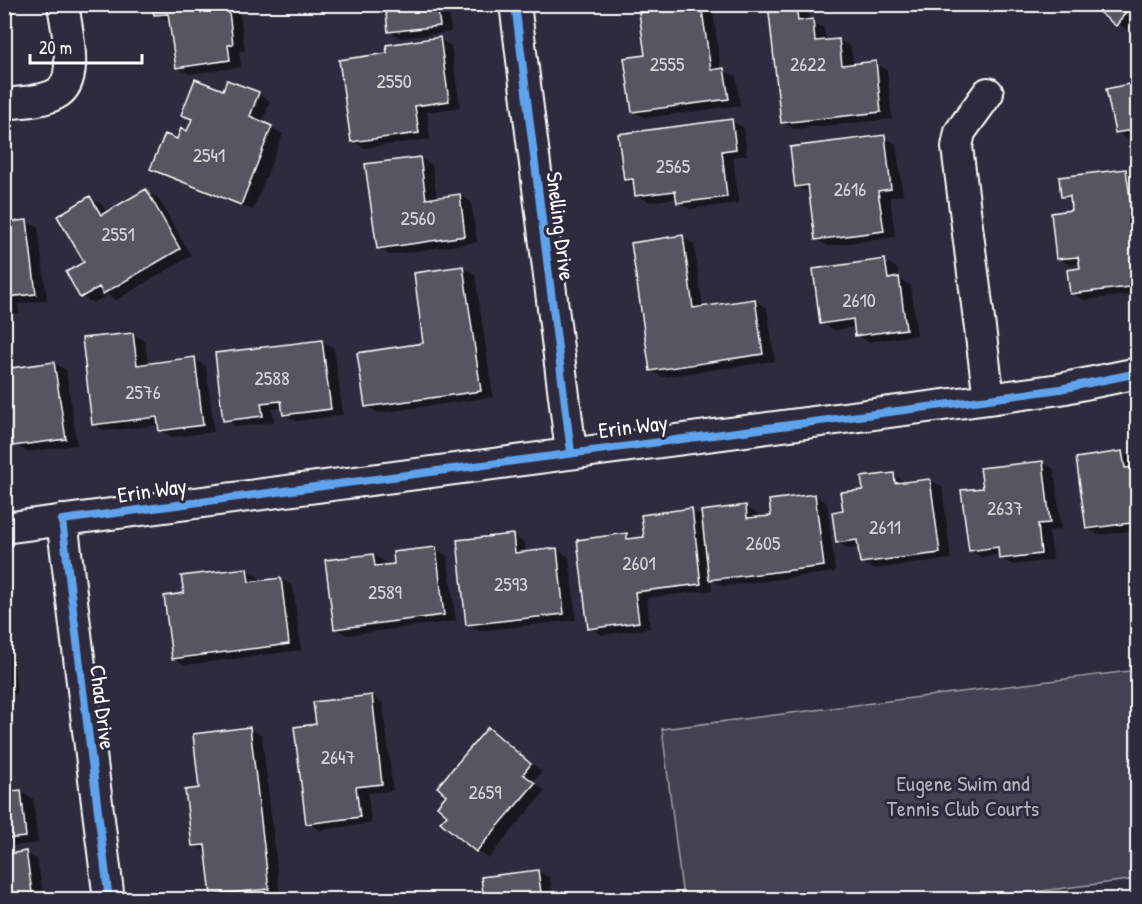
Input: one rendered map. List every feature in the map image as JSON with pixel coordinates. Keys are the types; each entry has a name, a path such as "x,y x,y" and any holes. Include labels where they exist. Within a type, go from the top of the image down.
{"street":[{"path":"4,104 42,99 57,94 65,86 70,73 70,57 63,4"},
{"name":"Snelling Drive","path":"515,4 571,452"},
{"path":"988,93 960,132 957,147 989,399"},
{"name":"Erin Way","path":"4,528 989,399 1060,389 1137,373"},
{"name":"Chad Drive","path":"62,520 109,900"}],"green space":[{"name":"Eugene Swim and Tennis Club Courts","path":"1137,670 1137,879 968,900 683,899 662,729"}],"building":[{"path":"152,4 228,4 233,44 228,45 230,60 176,68 168,14 154,15"},
{"path":"385,4 437,4 440,26 388,32"},
{"path":"701,4 711,70 724,68 729,99 632,112 624,58 645,55 639,13"},
{"path":"768,4 796,4 798,21 813,19 815,41 839,39 842,65 876,61 881,112 781,123"},
{"path":"1089,4 1132,4 1116,26"},
{"path":"440,37 449,101 415,106 419,133 351,142 339,60 387,53 386,45"},
{"path":"1138,42 1138,73 1131,44"},
{"path":"195,79 223,90 227,80 259,92 250,116 272,126 241,205 150,169 165,134 177,139 181,128 187,131 192,119 181,115"},
{"path":"1138,82 1138,129 1115,133 1106,89"},
{"path":"732,119 736,149 722,151 727,197 677,203 675,191 635,196 633,179 624,180 618,134"},
{"path":"885,135 891,189 878,191 884,231 815,240 808,185 795,187 790,147"},
{"path":"420,157 426,199 460,194 465,236 377,249 365,164"},
{"path":"1126,169 1138,255 1138,286 1070,294 1067,270 1080,268 1078,257 1056,259 1051,213 1071,210 1070,196 1061,197 1059,177"},
{"path":"146,189 180,249 103,294 99,287 80,298 66,272 84,262 57,216 90,196 101,215"},
{"path":"27,220 36,294 7,297 8,306 4,307 4,222"},
{"path":"683,235 693,308 755,299 763,354 650,371 631,243"},
{"path":"885,259 888,279 899,277 906,329 855,336 853,319 820,324 813,269"},
{"path":"463,266 481,391 365,407 357,353 423,343 414,273"},
{"path":"133,333 137,365 195,357 203,425 159,431 157,417 92,425 82,338"},
{"path":"322,340 331,409 283,415 281,401 261,403 263,416 223,421 215,353"},
{"path":"54,362 66,439 13,446 11,432 4,432 4,369"},
{"path":"1122,451 1125,468 1138,467 1138,522 1086,529 1076,458"},
{"path":"1043,461 1050,523 1038,524 1041,554 999,559 998,547 969,551 961,490 983,488 980,468"},
{"path":"894,473 895,483 930,479 940,553 860,563 857,540 836,543 832,512 843,510 840,492 863,490 861,477"},
{"path":"815,494 824,566 709,580 701,511 746,505 747,518 771,516 769,500"},
{"path":"692,508 701,584 635,592 639,622 588,629 577,540 627,533 627,539 644,537 641,515"},
{"path":"513,534 515,553 557,548 564,614 466,625 457,540"},
{"path":"436,547 444,615 334,629 325,560 373,554 375,566 394,564 393,552"},
{"path":"247,568 249,582 281,578 289,644 172,659 164,596 184,593 181,576"},
{"path":"372,695 382,784 356,787 360,817 306,824 294,727 316,724 313,702"},
{"path":"250,727 269,889 211,895 205,845 192,846 185,790 199,788 193,734"},
{"path":"488,727 531,764 523,774 535,783 476,852 440,822 447,815 437,806 446,795 437,787"},
{"path":"21,790 26,837 4,839 4,792"},
{"path":"26,851 33,899 4,900 4,855"},
{"path":"538,870 542,900 484,900 481,877"}],"cycle path":[{"path":"515,4 571,452"},
{"path":"109,900 62,520 989,399 1060,389 1138,373"}]}
